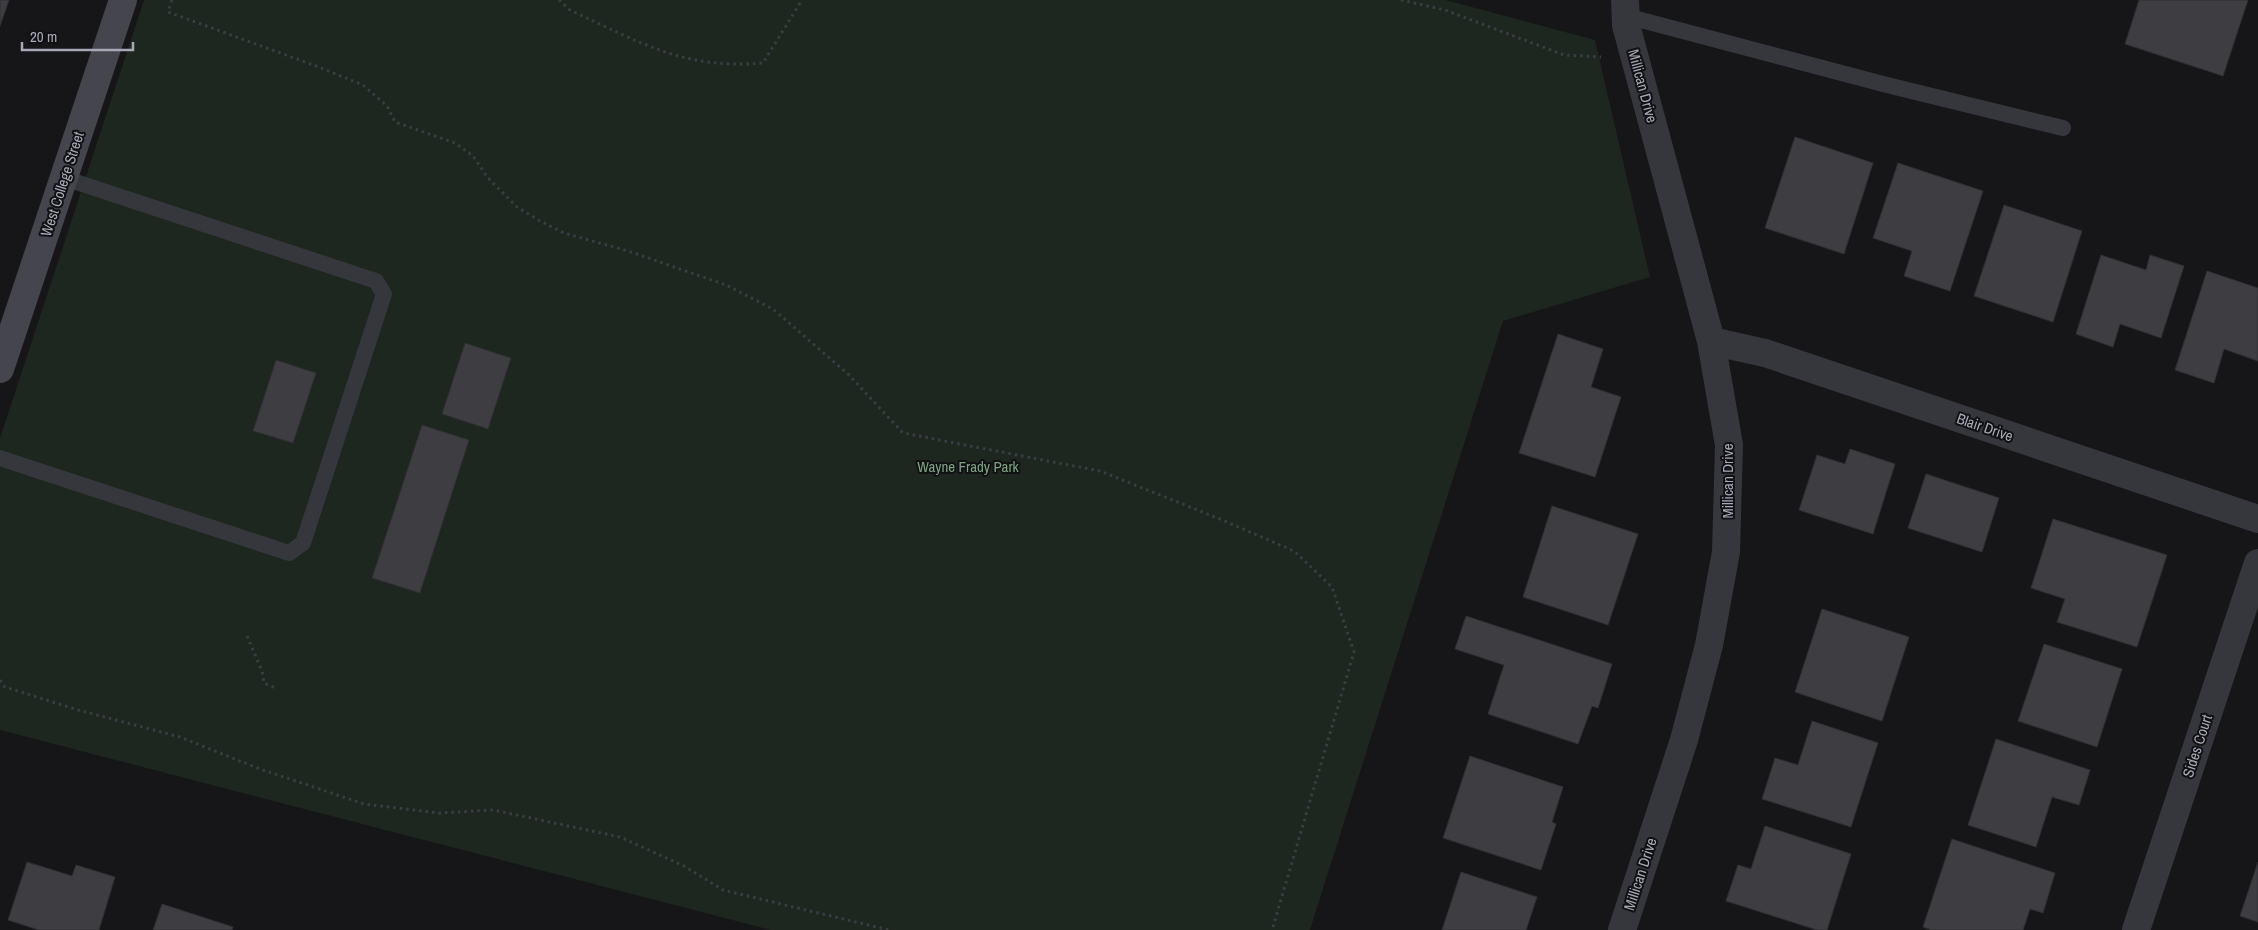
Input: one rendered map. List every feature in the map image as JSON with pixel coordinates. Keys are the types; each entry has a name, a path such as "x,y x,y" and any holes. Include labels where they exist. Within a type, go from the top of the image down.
{"street":[{"name":"West College Street","path":"0,368 123,0"},
{"name":"Millican Drive","path":"1622,930 1686,730 1709,645 1726,552 1729,445 1711,341 1626,25 1626,8"},
{"name":"Blair Drive","path":"1711,341 1765,353 2258,519"},
{"name":"Sides Court","path":"2136,930 2258,563"}],"lane":[{"path":"1626,8 1887,85 2063,128"},
{"path":"0,458 289,552 303,544 384,294 376,281 64,178"}],"path":[{"path":"172,0 168,12 316,66 362,85 388,106 395,122 455,143 473,156 488,178 517,206 540,221 564,233 628,251 726,285 773,309 849,375 903,433 1100,471 1294,551 1332,587 1354,652 1272,930"},
{"path":"559,0 570,10 659,51 704,63 746,64 763,63 802,0"},
{"path":"1401,0 1445,10 1564,55 1635,59"},
{"path":"247,636 262,671 264,683 277,689"},
{"path":"0,680 5,686 78,710 180,737 260,769 364,804 439,813 493,810 620,837 684,866 723,890 889,930"}],"green space":[{"name":"Wayne Frady Park","path":"144,0 1446,0 1595,40 1650,277 1503,321 1310,930 771,930 0,730 0,438"}],"building":[{"path":"0,0 9,0 0,26"},
{"path":"2139,0 2248,0 2223,76 2125,44"},
{"path":"1795,137 1873,163 1844,254 1765,228"},
{"path":"1898,163 1983,191 1950,291 1904,276 1912,251 1873,238"},
{"path":"2004,205 2082,231 2053,322 1974,296"},
{"path":"2101,255 2146,270 2150,255 2184,266 2161,338 2120,324 2113,347 2076,334"},
{"path":"2207,271 2258,288 2258,361 2224,349 2214,383 2175,370"},
{"path":"1558,334 1603,349 1591,387 1621,397 1595,477 1519,453"},
{"path":"465,343 511,358 488,429 442,414"},
{"path":"276,360 316,373 293,443 253,431"},
{"path":"422,425 469,440 420,593 372,578"},
{"path":"1850,449 1895,464 1873,534 1799,510 1817,455 1845,464"},
{"path":"1926,474 1999,498 1982,552 1908,528"},
{"path":"1552,506 1638,534 1608,625 1523,597"},
{"path":"2053,519 2167,555 2137,647 2057,622 2065,599 2031,588"},
{"path":"1822,609 1909,637 1882,721 1795,692"},
{"path":"1466,616 1612,664 1598,708 1592,706 1578,744 1488,714 1504,665 1455,649"},
{"path":"2044,644 2122,669 2097,747 2018,721"},
{"path":"1812,721 1878,743 1851,827 1762,799 1775,758 1798,765"},
{"path":"1996,739 2090,770 2079,805 2052,797 2036,847 1968,825"},
{"path":"1470,756 1563,787 1552,822 1556,824 1541,870 1443,838"},
{"path":"1765,826 1851,854 1827,930 1817,930 1726,901 1738,865 1751,869"},
{"path":"1952,839 2055,873 2043,913 2030,909 2023,930 1932,930 1923,927"},
{"path":"27,862 72,876 76,865 115,877 99,930 39,930 8,920"},
{"path":"2258,862 2258,922 2240,916"},
{"path":"1461,872 1537,897 1526,930 1442,930"},
{"path":"162,904 233,927 232,930 153,930"}]}
